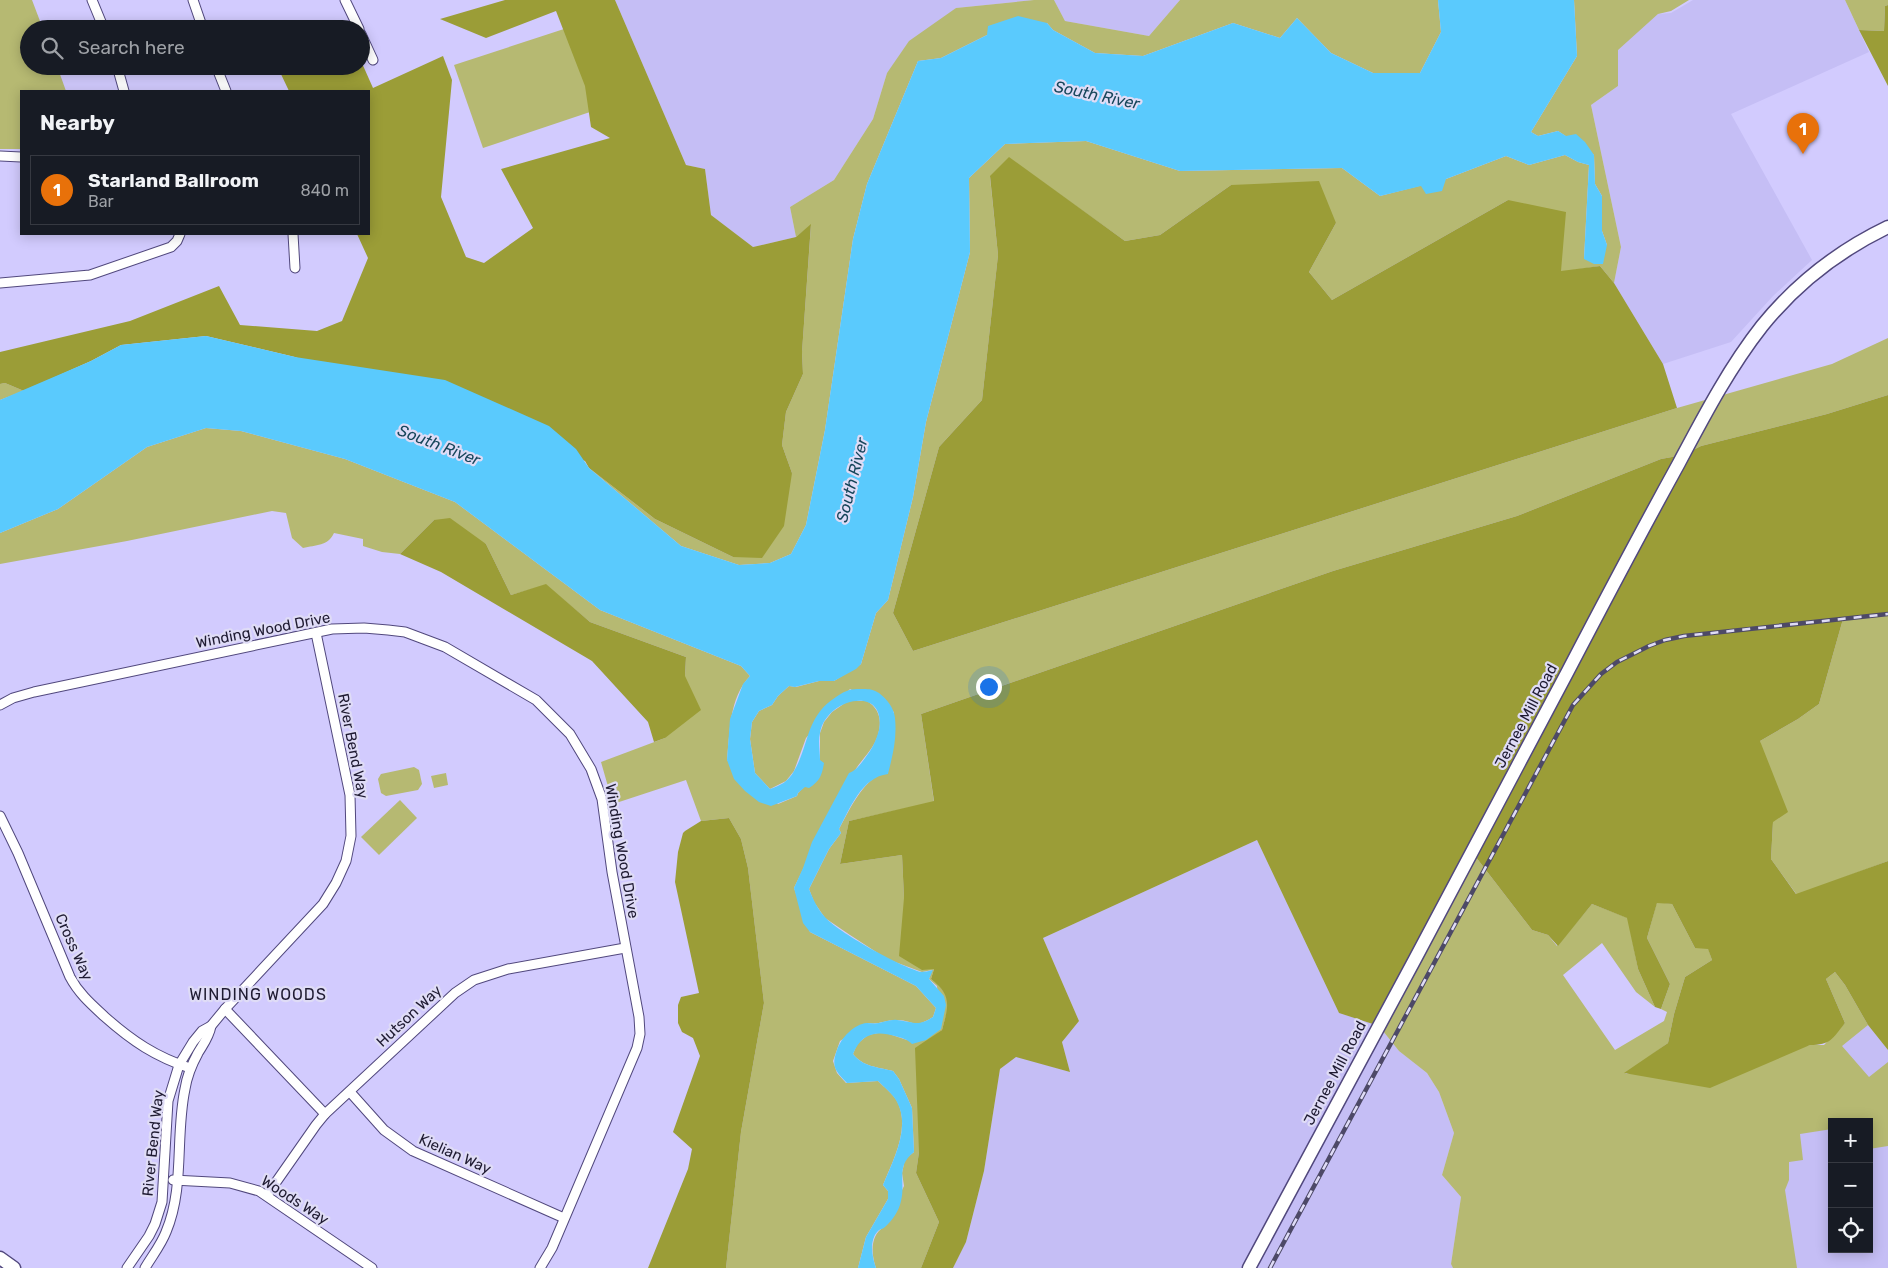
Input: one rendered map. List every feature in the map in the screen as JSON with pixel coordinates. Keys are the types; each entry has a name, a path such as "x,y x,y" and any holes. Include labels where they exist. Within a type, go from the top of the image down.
{"street":[{"path":"92,0 100,20"},
{"path":"193,0 200,20"},
{"path":"345,0 355,20"},
{"path":"370,54 373,60"},
{"path":"120,75 124,90"},
{"path":"220,75 226,90"},
{"path":"0,156 20,156"},
{"name":"Jernee Mill Road","path":"1249,1268 1504,794 1640,534 1731,370 1765,322 1803,282 1870,235 1888,227"},
{"path":"0,283 90,275 171,247 180,235"},
{"path":"293,235 295,268"},
{"name":"Winding Wood Drive","path":"0,706 13,698 34,692 332,629 364,628 388,630 417,636 445,647 518,688 536,700 555,718 570,734 581,751 598,785 605,813 612,872 639,1017 640,1034 627,1072 552,1248 540,1268"},
{"name":"River Bend Way","path":"127,1268 150,1236 162,1202 168,1101 179,1064 202,1031 211,1026 323,904 336,883 346,861 351,836 350,795 316,633"},
{"name":"Cross Way","path":"0,816 77,990 127,1037 152,1053 190,1068"},
{"name":"Hutson Way","path":"267,1195 325,1114 455,993 474,980 508,969 626,948"},
{"path":"226,1009 325,1114"},
{"name":"River Bend Way","path":"145,1268 166,1232 174,1208 178,1180 182,1104 190,1068 210,1036 211,1026"},
{"name":"Kielian Way","path":"350,1092 384,1130 413,1151 564,1218"},
{"name":"Woods Way","path":"164,1180 230,1183 243,1185 267,1195 372,1268"},
{"path":"0,1258 14,1268"}],"shaded area":[{"path":"505,0 615,0 686,165 705,169 711,215 753,247 796,237 811,224 802,352 803,374 786,412 782,445 792,473 784,526 762,558 733,557 655,519 589,468 585,461 295,357 206,336 121,345 91,361 24,391 5,383 0,384 0,352 130,321 219,286 240,325 317,331 342,321 368,258 357,235 370,235 370,90 289,90 281,75 367,75 373,88 443,56 452,80 441,197 466,257 484,263 533,228 501,169 610,138 591,127 585,86 556,11 486,38 440,19"},
{"path":"615,0 1034,0 956,8 887,73 873,119 834,180 790,207 796,237 753,247 711,215 705,169 686,165"},
{"path":"1054,0 1180,0 1149,36 1065,21"},
{"path":"1693,0 1845,0 1869,52 1731,114 1812,260 1773,296 1731,342 1663,364 1614,283 1621,247 1591,105 1618,86 1617,50 1658,14 1671,13"},
{"path":"1888,5 1888,86 1859,30 1884,31 1885,6"},
{"path":"1009,157 1125,241 1160,235 1231,185 1319,181 1336,223 1309,272 1332,300 1508,200 1566,212 1561,271 1600,266 1614,283 1663,364 1677,408 913,651 893,613 939,447 982,400 998,255 990,176"},
{"path":"1888,395 1888,614 1843,619 1819,704 1798,719 1760,741 1788,812 1773,822 1771,859 1796,894 1888,861 1888,1050 1868,1025 1845,985 1835,972 1826,979 1845,1023 1834,1037 1827,1042 1810,1045 1710,1088 1624,1073 1668,1043 1685,977 1712,960 1708,949 1695,948 1672,904 1657,903 1647,938 1670,984 1661,1009 1655,1007 1638,969 1627,918 1592,904 1558,946 1548,935 1532,930 1472,852 1379,1026 1339,1013 1257,840 1043,938 1079,1021 1062,1042 1070,1072 1016,1057 1000,1069 984,1171 966,1242 953,1268 921,1268 939,1222 916,1173 919,1152 915,1048 942,1030 947,1008 946,997 938,985 931,979 934,969 922,970 899,956 904,898 902,855 840,864 849,821 934,801 921,714 1333,571 1517,516 1661,459 1683,455 1701,446 1827,414"},
{"path":"450,518 486,544 511,595 546,584 590,622 686,657 685,676 701,710 665,738 654,742 648,722 592,661 441,572 400,554 434,520"},
{"path":"729,818 741,839 748,868 764,1003 741,1132 726,1268 648,1268 688,1169 692,1149 673,1132 700,1056 693,1038 682,1032 678,1023 678,1005 681,997 699,993 675,882 678,852 685,831 701,821"},
{"path":"1257,840 1339,1013 1379,1026 1399,1051 1427,1073 1439,1092 1454,1133 1442,1175 1461,1197 1451,1264 1453,1268 953,1268 966,1242 984,1171 1000,1069 1016,1056 1070,1072 1062,1042 1079,1021 1043,938"},
{"path":"1861,1013 1888,1050 1888,1268 1796,1268 1756,1189"}],"green space":[{"path":"0,0 32,0 40,20 20,20 20,75 60,75 66,90 20,90 20,149 0,149"},
{"path":"1034,0 1054,0 1065,21 1149,36 1180,0 1438,0 1441,32 1420,73 1373,73 1331,53 1297,18 1280,38 1233,23 1143,56 1095,53 1053,30 1047,23 987,35 941,58 918,61 867,184 853,239 825,430 806,525 791,554 770,563 739,565 681,546 589,468 655,519 733,557 792,473 782,445 786,412 803,374 802,352 811,225 796,237 790,207 834,180 873,119 887,73 909,41 956,8"},
{"path":"1574,0 1689,0 1671,11 1658,14 1618,50 1618,86 1591,105 1621,247 1614,283 1600,266 1561,272 1508,200 1332,300 1309,272 1336,223 1231,185 1160,235 1125,241 1009,158 990,177 998,255 982,400 939,447 893,613 913,651 1677,408 1832,364 1888,338 1888,395 1827,414 1701,446 1683,455 1661,459 1517,516 1333,571 921,714 934,802 849,821 840,864 902,855 904,898 934,969 931,979 938,984 946,995 949,1005 942,1030 926,1042 916,1173 939,1222 921,1268 876,1268 873,1257 874,1240 879,1230 884,1227 904,1186 902,1173 905,1159 914,1152 912,1108 899,1079 893,1071 861,1062 853,1054 857,1044 868,1035 883,1032 907,1040 941,1029 937,986 929,979 932,970 922,972 887,959 825,918 814,902 809,889 829,849 841,833 839,829 856,799 865,786 878,775 894,712 850,689 806,738 794,771 786,781 770,789 755,773 750,739 752,722 759,711 772,705 778,696 789,686 796,687 819,681 834,681 861,664 876,613 888,600 913,497 926,422 970,252 969,178 1005,144 1086,141 1180,171 1342,168 1380,196 1446,179 1506,156 1529,165 1565,155 1589,165 1584,259 1607,245 1602,231 1602,196 1595,184 1594,155 1558,131 1538,136 1531,132 1577,56"},
{"path":"1845,0 1888,0 1888,5 1885,6 1884,31 1859,30"},
{"path":"567,28 596,110 483,148 454,65"},
{"path":"5,383 24,391 0,400 0,384"},
{"path":"206,428 241,431 345,459 455,502 600,610 741,666 750,676 738,694 734,705 727,760 778,804 797,796 805,786 820,760 820,733 824,722 832,712 849,701 867,701 875,708 880,720 876,741 845,788 794,888 810,932 916,986 936,1008 933,1017 917,1024 902,1020 868,1023 840,1041 833,1061 837,1073 846,1083 878,1081 891,1093 901,1111 902,1122 899,1144 883,1185 888,1191 888,1199 866,1237 858,1268 726,1268 741,1132 764,1003 748,868 741,839 729,818 701,821 686,780 613,804 601,762 665,738 685,676 686,657 590,622 546,585 511,595 486,544 434,520 400,554 382,552 363,546 363,539 334,533 325,543 303,548 292,538 286,513 272,511 127,541 0,564 0,533 58,509 147,447"},
{"path":"1888,614 1888,861 1797,895 1771,859 1773,822 1760,741 1798,719 1819,704 1843,619"},
{"path":"414,767 419,770 422,784 418,790 386,796 381,793 378,779 381,774"},
{"path":"446,773 448,785 434,788 431,776"},
{"path":"400,800 417,818 379,855 361,837"},
{"path":"1472,852 1532,930 1548,935 1557,946 1592,904 1628,918 1638,969 1655,1007 1636,992 1602,943 1563,975 1615,1050 1664,1021 1667,1012 1661,1009 1670,984 1647,938 1657,902 1672,904 1695,948 1708,948 1712,960 1685,977 1668,1043 1625,1074 1810,1045 1824,1045 1845,1023 1826,979 1835,972 1845,985 1868,1025 1842,1046 1869,1077 1888,1062 1888,1146 1873,1148 1873,1118 1828,1118 1828,1130 1800,1134 1803,1160 1789,1162 1789,1180 1785,1190 1797,1268 1453,1268 1451,1264 1461,1197 1442,1175 1454,1133 1439,1092 1427,1073 1399,1051 1379,1026"}],"water":[{"name":"South River","path":"1438,0 1574,0 1577,56 1531,132 1538,136 1558,131 1566,136 1576,134 1585,142 1594,155 1595,184 1602,196 1602,231 1607,245 1603,264 1594,264 1584,259 1589,165 1565,155 1529,165 1506,156 1446,179 1442,191 1426,194 1421,186 1380,196 1342,168 1180,171 1086,141 1005,144 969,178 970,252 926,422 913,497 888,600 876,613 861,664 856,669 834,681 819,681 795,687 789,686 778,696 772,705 759,711 752,722 750,739 755,773 770,789 790,778 799,761 813,722 826,705 841,694 854,689 874,690 892,707 894,714 895,740 888,774 879,776 871,781 852,803 839,829 841,833 829,849 809,889 822,913 842,931 870,948 912,969 921,972 933,970 929,979 944,996 946,1005 941,1029 926,1040 912,1044 888,1034 869,1035 860,1042 853,1054 861,1062 893,1071 899,1079 912,1108 914,1152 908,1158 903,1169 902,1194 899,1208 890,1222 878,1231 873,1239 873,1254 876,1268 858,1268 866,1237 888,1199 888,1191 883,1185 899,1144 902,1122 901,1112 893,1096 878,1081 847,1083 835,1068 834,1060 839,1045 845,1036 857,1026 893,1020 919,1023 933,1017 936,1008 916,986 810,932 803,923 794,888 812,842 849,773 861,764 874,744 879,730 879,715 874,706 865,702 855,701 833,711 825,721 820,733 820,760 824,763 818,780 809,788 805,787 797,796 771,806 759,802 734,779 727,760 730,719 743,684 750,676 741,666 600,610 455,502 345,459 241,431 206,428 147,447 58,509 0,533 0,400 91,361 121,345 206,336 295,357 445,380 549,426 576,449 589,468 681,546 739,565 770,563 791,554 806,525 825,430 853,239 867,184 918,61 941,58 987,35 988,26 1018,16 1047,23 1053,30 1095,53 1143,56 1233,23 1280,38 1297,18 1331,53 1373,73 1420,73 1441,32"}],"railway":[{"path":"1270,1268 1573,705 1601,674 1617,662 1649,646 1684,636 1888,614"}],"place":[{"name":"Starland Ballroom","path":"1803,154"}],"district":[{"name":"WINDING WOODS","path":"258,994"}]}
